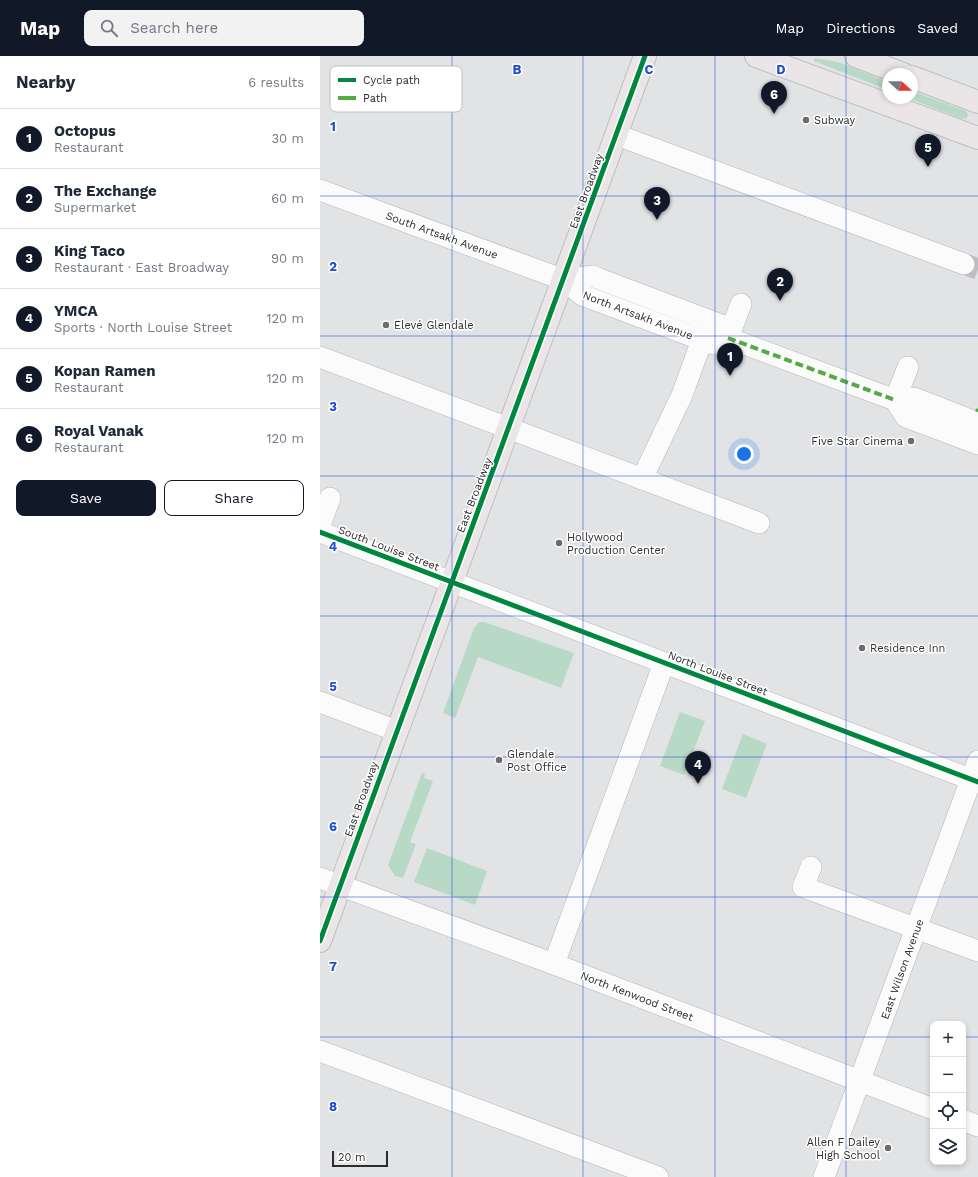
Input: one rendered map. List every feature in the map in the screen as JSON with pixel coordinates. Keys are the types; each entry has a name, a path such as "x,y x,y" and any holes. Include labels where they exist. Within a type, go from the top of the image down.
{"main road":[{"name":"East Broadway","path":"320,941 645,56"},
{"path":"756,56 978,138"},
{"path":"856,56 887,68"},
{"path":"918,79 978,102"}],"street":[{"path":"617,135 964,264"},
{"name":"South Artsakh Avenue","path":"320,190 564,280"},
{"name":"North Artsakh Avenue","path":"593,276 722,325 728,338 713,344 582,295 564,280 593,276"},
{"path":"741,304 728,338 895,400 914,398 978,414"},
{"path":"642,479 682,395 702,340"},
{"path":"320,357 759,522"},
{"path":"895,400 908,367"},
{"path":"895,400 906,417 978,444"},
{"path":"320,525 330,498"},
{"name":"South Louise Street","path":"320,532 451,583"},
{"name":"North Louise Street","path":"451,583 664,663 976,774"},
{"path":"554,964 664,663"},
{"path":"320,702 397,731"},
{"name":"East Wilson Avenue","path":"824,1177 976,774"},
{"path":"811,867 803,887 978,951"},
{"name":"North Kenwood Street","path":"320,878 554,964 930,1108"},
{"path":"320,1051 658,1177"},
{"path":"966,1121 978,1126"}],"green space":[{"path":"815,58 838,62 882,80 882,88 814,61"},
{"path":"918,93 966,111 968,114 967,118 962,119 918,102"},
{"path":"479,622 484,622 574,653 561,688 478,657 455,718 443,713 474,628"},
{"path":"680,712 705,721 684,775 660,766"},
{"path":"743,734 767,744 746,798 722,789"},
{"path":"422,773 425,774 424,778 433,781 410,842 416,844 403,878 395,876 388,865"},
{"path":"427,848 487,871 475,905 414,882"}],"tunnel":[{"path":"964,264 978,269"}],"marked path":[{"path":"728,338 895,400"}],"cycle path":[{"path":"320,941 645,56"},
{"path":"320,532 978,782"}],"place":[{"name":"Royal Vanak","path":"774,114"},
{"name":"Subway","path":"806,120"},
{"name":"Kopan Ramen","path":"928,167"},
{"name":"King Taco","path":"657,220"},
{"name":"The Exchange","path":"780,301"},
{"name":"Elevé Glendale","path":"386,325"},
{"name":"Octopus","path":"730,376"},
{"name":"Five Star Cinema","path":"911,441"},
{"name":"Hollywood Production Center","path":"559,543"},
{"name":"Residence Inn","path":"862,648"},
{"name":"Glendale Post Office","path":"499,760"},
{"name":"YMCA","path":"698,784"},
{"name":"Allen F Dailey High School","path":"888,1148"}]}
